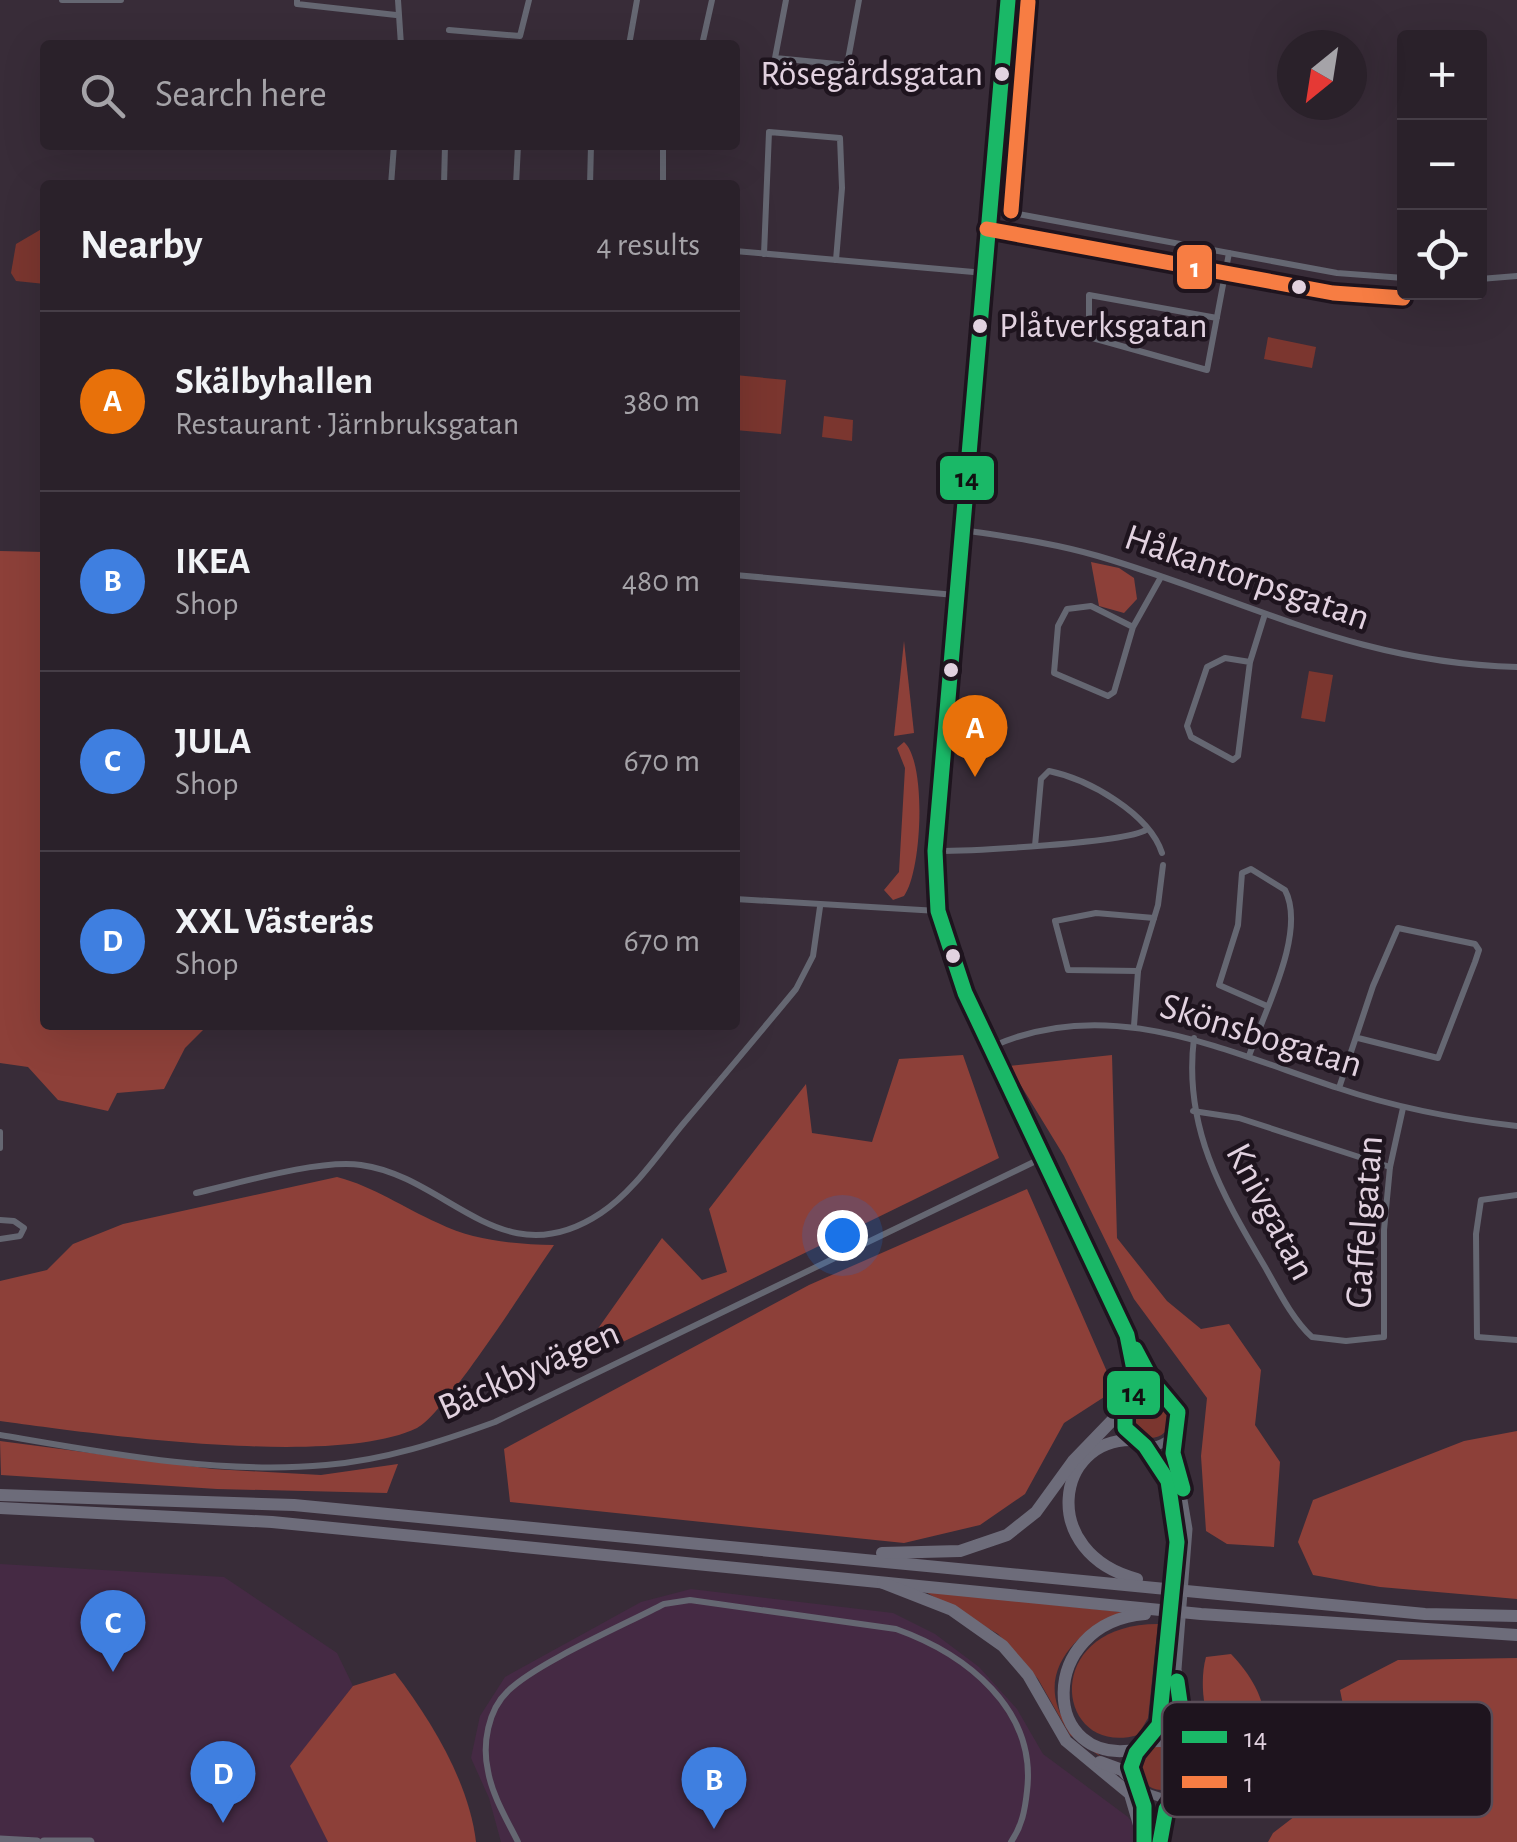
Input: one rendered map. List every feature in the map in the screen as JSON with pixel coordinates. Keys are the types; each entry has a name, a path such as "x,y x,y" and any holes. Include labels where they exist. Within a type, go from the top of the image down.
{"highway":[{"path":"858,1558 870,1552 960,1552 1006,1535 1036,1512 1073,1461 1131,1401"},
{"path":"1139,1443 1116,1443 1085,1462 1068,1494 1068,1518 1077,1541 1093,1559 1114,1572 1160,1588"},
{"path":"0,1495 294,1505 1425,1614 1517,1616"},
{"path":"0,1508 272,1522 1202,1614 1517,1635"},
{"path":"876,1579 952,1610 994,1638 1028,1674 1075,1752 1112,1776 1130,1794 1144,1842"},
{"path":"1142,1746 1107,1750 1078,1732 1063,1699 1068,1663 1080,1643 1110,1621 1134,1615 1193,1618 1202,1614"},
{"path":"1060,1730 1078,1748 1122,1770 1138,1788"}],"street":[{"path":"62,0 121,0"},
{"path":"398,0 400,40"},
{"path":"450,30 520,36 529,0"},
{"path":"630,40 638,0"},
{"path":"703,40 712,0"},
{"path":"786,0 776,58 847,65 859,0"},
{"path":"1008,0 935,850 938,911 965,993 1042,1158 1152,1381 1178,1412 1172,1436 1188,1516 1179,1702"},
{"path":"297,2 396,15"},
{"path":"764,254 769,132 840,138 842,188 836,260"},
{"path":"391,180 394,150"},
{"path":"444,150 444,180"},
{"path":"516,180 518,150"},
{"path":"590,180 591,150"},
{"path":"662,180 663,150"},
{"path":"991,209 1337,273 1397,277"},
{"path":"740,252 984,273"},
{"path":"1216,318 1089,295 1088,336 1206,370 1229,254"},
{"path":"1487,278 1517,276"},
{"name":"Håkantorpsgatan","path":"962,530 1081,552 1366,649 1434,661 1517,667"},
{"path":"740,575 955,595"},
{"path":"1133,628 1091,606 1074,606 1064,612 1058,626 1054,672 1108,696 1114,692 1133,628 1161,577"},
{"path":"1250,662 1226,658 1207,667 1200,678 1187,730 1190,737 1233,760 1238,756 1250,662 1264,617"},
{"path":"1035,846 1041,780 1049,771 1103,794 1147,828 1162,852"},
{"path":"935,850 1035,846 1092,837 1131,838 1147,828"},
{"path":"1134,1026 1138,971 1154,918 1163,865"},
{"path":"1249,1056 1267,1006 1291,935 1292,904 1284,890 1248,870 1242,874 1238,926 1219,985 1267,1006"},
{"path":"740,899 938,911"},
{"path":"196,1194 318,1166 358,1165 398,1176 479,1222 511,1232 546,1234 590,1220 628,1190 796,988 812,956 820,907"},
{"path":"1138,971 1068,970 1055,928 1057,920 1096,913 1154,918"},
{"path":"1339,1088 1373,986 1398,928 1475,944 1478,952 1438,1058 1358,1038"},
{"name":"Skönsbogatan","path":"990,1047 1018,1035 1061,1027 1134,1026 1194,1038 1403,1108 1517,1126"},
{"name":"Knivgatan","path":"1194,1038 1193,1111 1214,1177 1307,1333 1320,1339 1381,1340"},
{"name":"Gaffelgatan","path":"1381,1340 1385,1330 1384,1230 1390,1167 1403,1108"},
{"path":"1193,1111 1239,1118 1390,1167"},
{"path":"0,1132 0,1148"},
{"name":"Bäckbyvägen","path":"0,1435 123,1453 292,1467 406,1452 496,1422 1042,1158"},
{"path":"1517,1196 1481,1200 1474,1308 1475,1330 1483,1340 1517,1340"},
{"path":"0,1220 14,1221 24,1228 20,1236 0,1239"},
{"path":"1123,1323 1136,1372 1124,1421 1172,1493 1175,1565 1159,1725 1131,1767 1138,1788 1144,1842"},
{"path":"1131,1401 1151,1392 1168,1397"},
{"path":"1139,1443 1159,1446 1172,1436"},
{"path":"516,1840 491,1783 486,1760 488,1732 503,1697 524,1679 648,1613 690,1600 896,1629 935,1646 970,1668 1002,1701 1029,1749 1024,1813 1011,1842"},
{"path":"1142,1746 1162,1743"},
{"path":"1138,1788 1155,1798 1162,1797"},
{"path":"1160,1842 1165,1817"},
{"path":"0,1840 90,1842"}],"shaded area":[{"path":"40,230 40,283 16,281 11,273 16,244"},
{"path":"1268,337 1316,347 1312,368 1264,359"},
{"path":"740,375 786,380 781,434 740,430"},
{"path":"824,416 853,420 852,441 822,437"},
{"path":"0,551 40,552 40,1030 203,1030 185,1048 164,1089 117,1093 108,1111 58,1100 28,1067 0,1063"},
{"path":"1091,562 1119,568 1134,578 1137,599 1124,613 1099,606"},
{"path":"904,641 914,733 894,736"},
{"path":"1309,671 1333,675 1325,722 1301,718"},
{"path":"904,742 916,771 918,842 910,883 904,896 893,900 884,890 899,872 905,768 897,748"},
{"path":"963,1055 999,1158 592,1357 585,1347 662,1238 702,1280 727,1272 709,1209 806,1084 812,1133 872,1142 899,1059"},
{"path":"1112,1055 1117,1238 1167,1301 1201,1329 1229,1324 1261,1370 1255,1425 1280,1462 1274,1547 1227,1544 1206,1531 1201,1456 1207,1398 1134,1299 1064,1156 1009,1066"},
{"path":"337,1177 466,1234 554,1245 467,1373 417,1428 379,1440 274,1447 152,1439 0,1421 0,1281 47,1270 73,1244 123,1224"},
{"path":"1027,1189 1115,1390 1064,1423 1025,1494 980,1525 904,1543 510,1502 504,1449 809,1285"},
{"path":"1151,1400 1165,1405 1170,1419 1165,1433 1151,1438 1137,1433 1132,1419 1137,1405"},
{"path":"1517,1431 1517,1599 1380,1587 1313,1575 1298,1542 1313,1500 1464,1441"},
{"path":"0,1441 213,1469 321,1475 398,1464 387,1493 217,1489 1,1475"},
{"path":"0,1564 224,1577 337,1653 353,1686 291,1766 328,1842 0,1842"},
{"path":"691,1589 893,1613 935,1634 979,1667 1017,1709 1043,1754 1128,1817 1147,1842 501,1842 489,1798 471,1758 480,1716 505,1677 641,1602"},
{"path":"924,1591 1122,1612 1075,1643 1057,1673 1058,1708 1068,1727 1101,1757 1070,1735 1038,1679 998,1634"},
{"path":"1158,1624 1148,1718 1138,1735 1110,1737 1089,1728 1076,1710 1072,1689 1077,1665 1093,1645 1119,1630"},
{"path":"1231,1654 1250,1677 1261,1702 1205,1702 1206,1657"},
{"path":"1517,1658 1517,1842 1268,1842 1294,1817 1492,1817 1492,1702 1342,1702 1340,1690 1398,1660"},
{"path":"395,1673 422,1711 457,1775 476,1842 328,1842 290,1766 353,1686"},
{"path":"1161,1746 1161,1790 1146,1783 1139,1768 1146,1753"}],"transit line":[{"name":"14","path":"1008,0 935,851 938,911 965,993 1127,1335 1137,1385 1125,1413 1125,1428 1145,1446 1168,1481 1177,1542 1159,1725 1136,1753 1131,1767 1144,1806 1144,1842"},
{"name":"1","path":"1011,211 1028,2"},
{"name":"1","path":"987,229 1333,293 1397,298"},
{"name":"14","path":"1135,1349 1152,1381 1178,1412 1173,1453 1183,1489"},
{"name":"14","path":"1177,1681 1180,1702"},
{"name":"14","path":"1160,1842 1165,1817"}],"place":[{"name":"Rösegårdsgatan","path":"1002,74"},
{"name":"Plåtverksgatan","path":"980,326"},
{"name":"Skälbyhallen","path":"975,777"},
{"name":"JULA","path":"113,1672"},
{"name":"XXL Västerås","path":"223,1823"},
{"name":"IKEA","path":"714,1829"}]}
